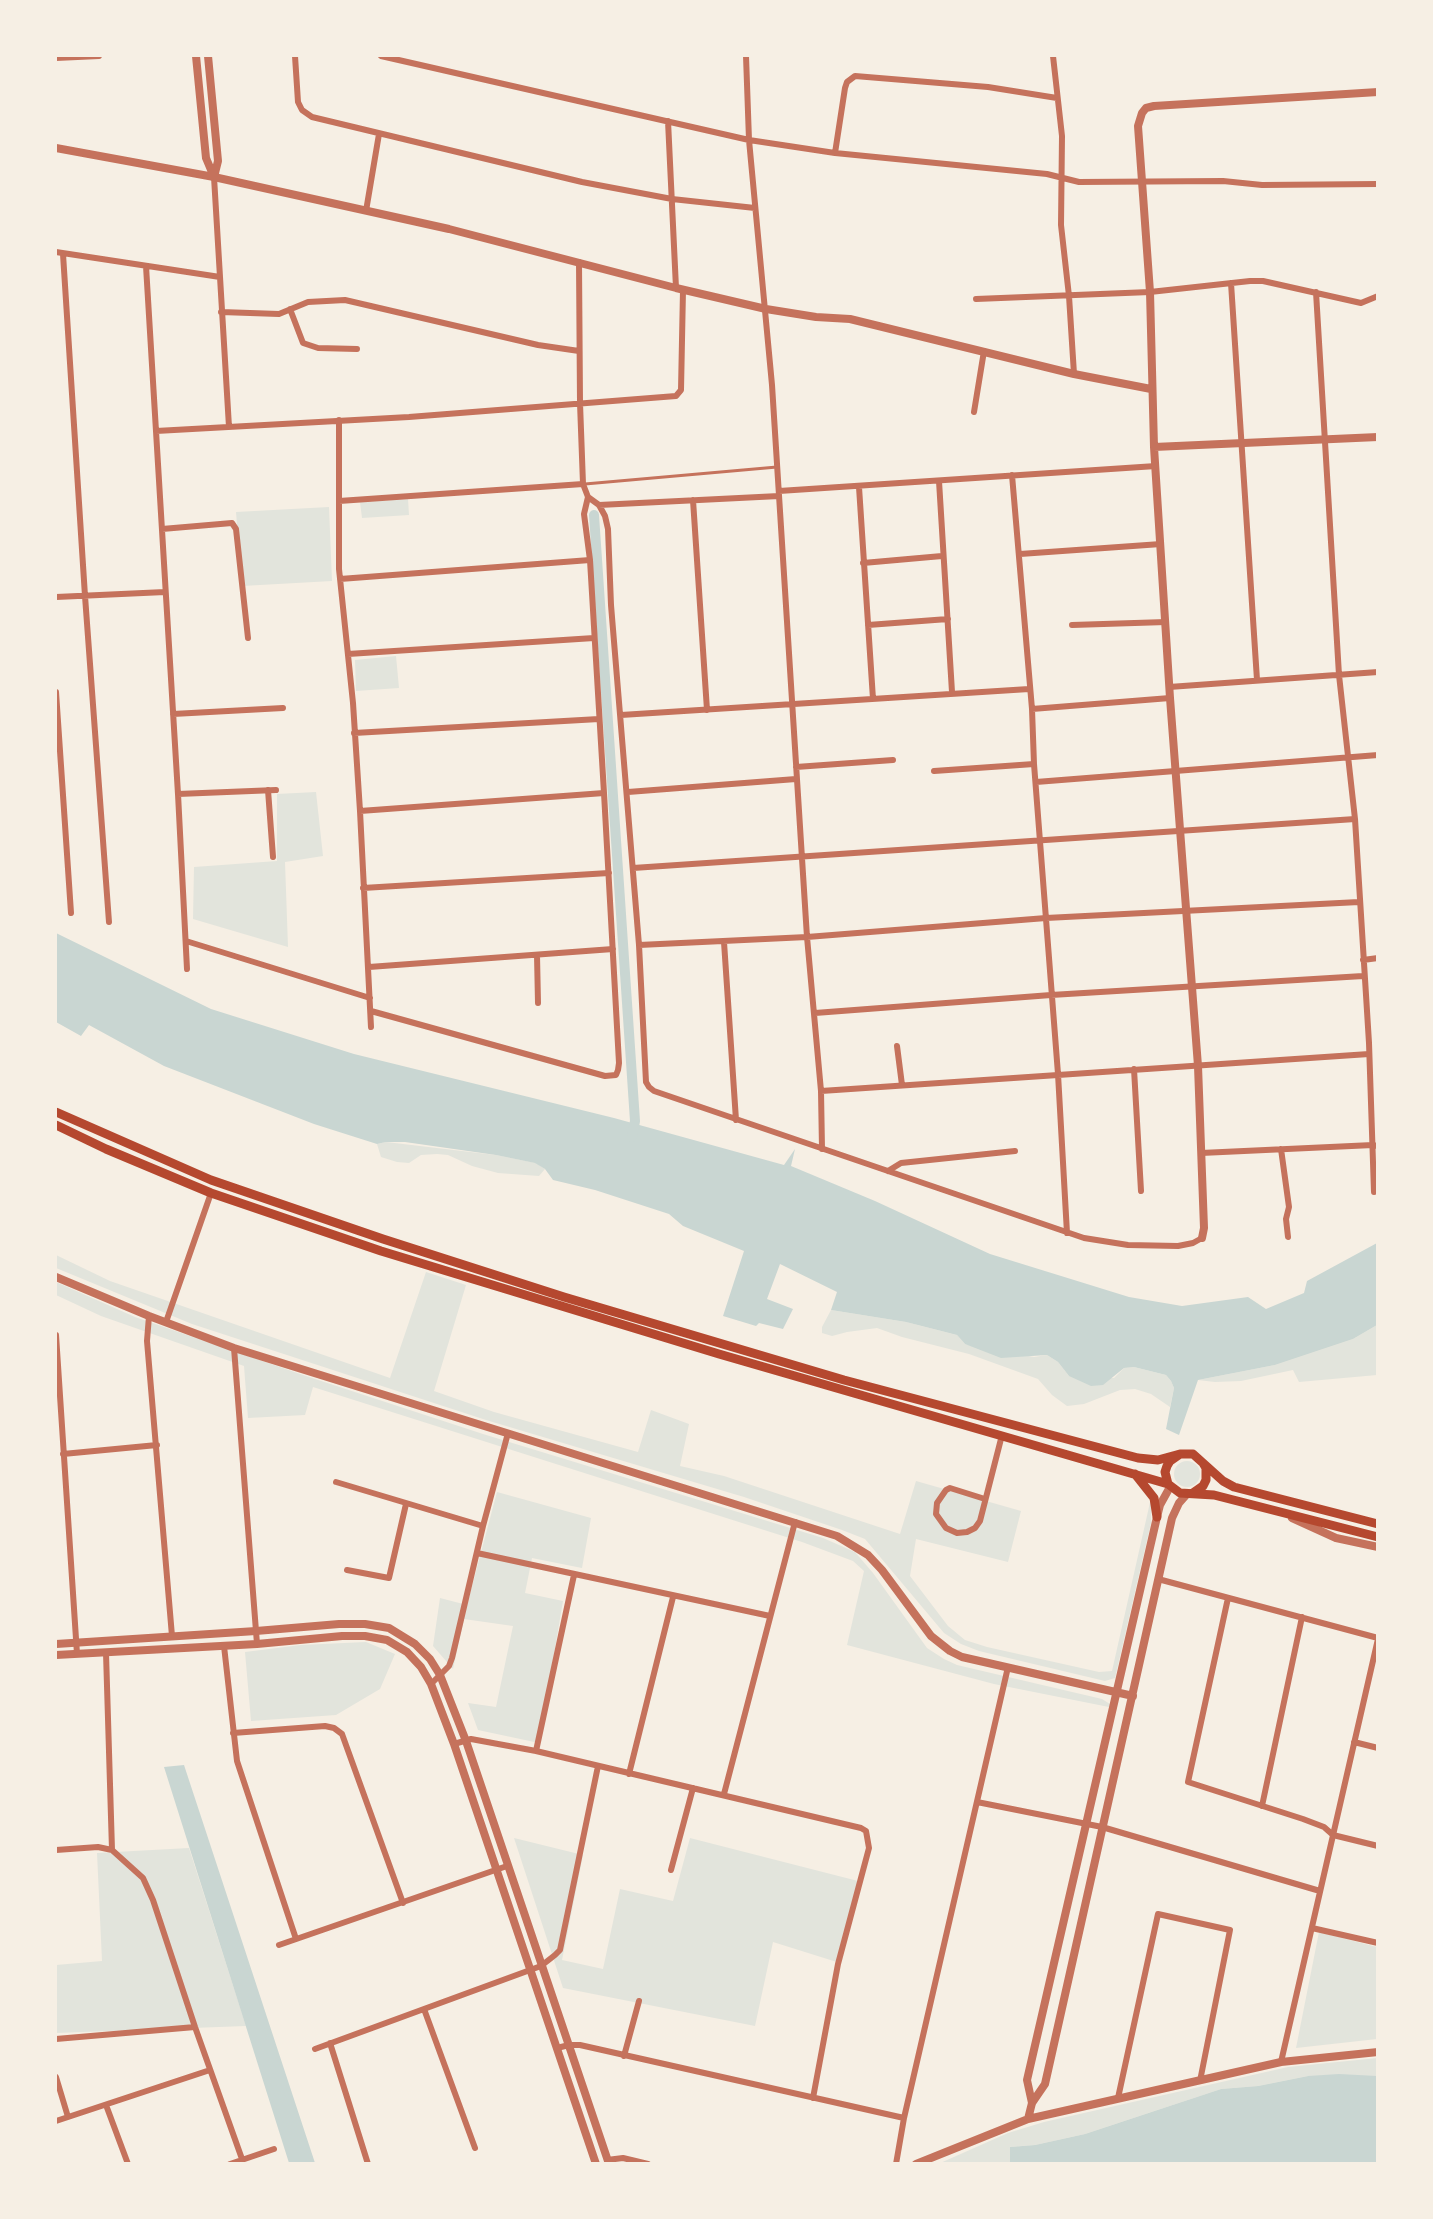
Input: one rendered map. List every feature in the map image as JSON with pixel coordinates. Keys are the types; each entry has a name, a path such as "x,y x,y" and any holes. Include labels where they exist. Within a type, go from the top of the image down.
{"main road":[{"path":"56,1112 211,1180 383,1239 564,1297 844,1380 1138,1458 1158,1460 1180,1454 1193,1454 1223,1481 1234,1487 1377,1524"},
{"path":"56,1125 106,1149 211,1193 381,1251 560,1307 1135,1474 1169,1485 1180,1494 1214,1495 1377,1536"},
{"path":"1169,1485 1165,1472 1167,1466 1180,1454"},
{"path":"1190,1494 1198,1490 1206,1480 1206,1468 1203,1462"},
{"path":"1135,1474 1150,1491 1157,1516"}],"street":[{"path":"56,58 99,56"},
{"path":"196,56 206,158 214,177"},
{"path":"208,56 218,160 214,177 229,427"},
{"path":"295,56 298,102 302,110 312,117 582,182 672,199 755,207"},
{"path":"381,56 749,140 835,153 1047,174 1079,182 1223,181 1262,185 1377,184"},
{"path":"746,56 749,140 766,309 796,779 807,937 815,1013 822,1149"},
{"path":"1053,56 1062,136 1061,225 1074,374"},
{"path":"835,153 845,88 850,78 855,76 988,87 1057,98"},
{"path":"579,262 583,484 588,497 599,505 608,529 611,605 639,945 646,1082 649,1087 654,1091 736,1120 1097,1242 1137,1246 1187,1245 1202,1238 1204,1228 1198,1066 1169,687 1151,389 1150,292 1138,126 1146,108 1154,106 1377,92"},
{"path":"156,431 409,417 679,395 681,390 679,289 668,121"},
{"path":"366,211 379,134"},
{"path":"56,148 214,177 366,211 766,309 816,317 850,319 1074,374 1151,389"},
{"path":"56,252 220,277"},
{"path":"63,254 109,922"},
{"path":"146,266 187,969"},
{"path":"976,299 1150,292 1263,281 1361,303 1377,296"},
{"path":"1231,283 1257,681"},
{"path":"1316,292 1339,675 1346,756 1355,819 1375,1145 1374,1192"},
{"path":"221,312 279,314 308,302 345,300 538,345 579,351"},
{"path":"290,309 303,343 309,347 357,349"},
{"path":"974,412 984,351"},
{"path":"339,420 340,579 360,811 371,1027"},
{"path":"1154,447 1377,437"},
{"path":"599,505 1156,466"},
{"path":"1012,475 1032,708 1039,842 1058,1074 1067,1233"},
{"path":"939,481 952,692"},
{"path":"339,501 583,484"},
{"path":"859,486 873,699"},
{"path":"371,1011 604,1076 616,1075 620,1063 590,560 584,514 588,497"},
{"path":"693,500 707,710"},
{"path":"162,529 232,523 236,529 248,638"},
{"path":"1020,554 1161,544"},
{"path":"863,564 942,556"},
{"path":"340,579 590,560"},
{"path":"56,597 165,592"},
{"path":"868,625 948,619"},
{"path":"1072,625 1166,622"},
{"path":"348,654 594,638"},
{"path":"1169,687 1377,672"},
{"path":"621,715 1029,688"},
{"path":"56,692 57,748 71,913"},
{"path":"1032,708 1170,698"},
{"path":"173,714 283,708"},
{"path":"354,733 599,719"},
{"path":"1036,782 1377,755"},
{"path":"796,767 893,760"},
{"path":"934,771 1034,764"},
{"path":"628,792 796,779"},
{"path":"268,790 273,857"},
{"path":"178,794 276,790"},
{"path":"360,811 604,793"},
{"path":"633,868 1355,819"},
{"path":"363,888 609,873"},
{"path":"639,945 807,937 1046,918 1359,902"},
{"path":"186,941 370,998"},
{"path":"724,942 736,1120"},
{"path":"369,967 613,949"},
{"path":"537,955 538,1003"},
{"path":"1363,960 1377,958"},
{"path":"815,1013 1051,995 1363,976"},
{"path":"1369,1043 1377,1042"},
{"path":"897,1046 902,1085"},
{"path":"820,1091 1369,1054"},
{"path":"1134,1069 1141,1191"},
{"path":"1201,1153 1375,1145"},
{"path":"1281,1149 1289,1207 1286,1219 1288,1237"},
{"path":"888,1171 901,1163 1015,1151"},
{"path":"166,1322 211,1193"},
{"path":"56,1277 234,1348 837,1536 868,1556 940,1644 962,1657 1133,1696"},
{"path":"149,1316 147,1341 172,1636"},
{"path":"56,1335 58,1426 63,1454 77,1654"},
{"path":"234,1348 256,1644"},
{"path":"431,1684 448,1666 452,1658 508,1433"},
{"path":"985,1499 950,1488 937,1503 936,1514 946,1527 957,1533 975,1528 980,1521 1002,1435"},
{"path":"63,1454 157,1445"},
{"path":"336,1482 483,1526"},
{"path":"1032,2103 1028,2080 1157,1516 1169,1485"},
{"path":"1028,2119 1032,2103 1045,2084 1172,1518 1179,1503 1190,1494"},
{"path":"347,1570 389,1578 406,1504"},
{"path":"1274,1510 1336,1538 1377,1547"},
{"path":"724,1794 795,1522"},
{"path":"477,1553 673,1597 770,1616"},
{"path":"536,1751 574,1575"},
{"path":"1158,1579 1377,1639 1281,2062"},
{"path":"629,1773 673,1597"},
{"path":"1228,1598 1188,1782 1324,1827 1333,1835 1377,1846"},
{"path":"1262,1806 1302,1617"},
{"path":"56,1644 339,1624 365,1624 389,1628 415,1644 430,1659 440,1675 466,1741 608,2162 623,2158 648,2163"},
{"path":"56,1655 256,1644 342,1636 365,1636 387,1640 407,1652 421,1667 431,1684 454,1744 596,2163"},
{"path":"224,1646 233,1733 241,1775 296,1938"},
{"path":"105,1653 112,1850"},
{"path":"896,2163 904,2118 1008,1667"},
{"path":"233,1733 325,1726 334,1728 342,1734 403,1903"},
{"path":"454,1744 476,1740 536,1751 861,1827 868,1836 869,1848 838,1964 813,2098"},
{"path":"1354,1742 1377,1748"},
{"path":"315,2049 541,1966 560,1950 598,1766"},
{"path":"671,1870 693,1788"},
{"path":"977,1802 1102,1827 1320,1891"},
{"path":"56,1850 98,1847 112,1850 136,1871 148,1888 242,2159"},
{"path":"279,1945 507,1866"},
{"path":"1118,2098 1158,1914 1230,1930 1200,2081"},
{"path":"1312,1928 1377,1943"},
{"path":"624,2056 639,2001"},
{"path":"424,2009 475,2148"},
{"path":"56,2040 195,2027"},
{"path":"330,2043 368,2163"},
{"path":"557,2048 580,2045 904,2118"},
{"path":"916,2163 1028,2119 1281,2062 1377,2052"},
{"path":"56,2121 210,2070"},
{"path":"56,2077 68,2117"},
{"path":"106,2105 128,2163"},
{"path":"230,2163 274,2149"}],"lane":[{"path":"583,484 777,467"}],"shaded area":[{"path":"408,499 409,515 362,518 360,502"},
{"path":"329,507 332,581 242,586 236,512"},
{"path":"396,656 399,688 356,691 355,660"},
{"path":"316,792 323,856 285,862 288,947 193,919 194,867 277,861 277,794"},
{"path":"56,933 211,1009 354,1054 614,1118 784,1165 795,1149 791,1166 875,1201 990,1254 1129,1297 1182,1306 1248,1297 1266,1309 1304,1293 1307,1281 1377,1243 1377,1325 1353,1339 1275,1365 1198,1380 1179,1435 1166,1429 1174,1388 1166,1375 1134,1367 1124,1368 1103,1385 1091,1386 1069,1376 1058,1362 1047,1355 1001,1358 965,1344 957,1335 906,1322 831,1310 837,1292 780,1264 767,1299 793,1309 783,1329 759,1323 756,1326 723,1316 744,1251 683,1226 669,1214 595,1190 553,1180 545,1169 535,1163 405,1142 377,1144 314,1124 164,1066 89,1025 81,1036 56,1022"},
{"path":"386,1142 496,1155 536,1163 545,1169 539,1176 498,1173 472,1166 448,1155 437,1154 421,1155 409,1163 397,1162 381,1157 377,1144"},
{"path":"56,1255 110,1281 390,1378 426,1272 466,1285 434,1391 494,1412 638,1452 651,1410 689,1424 680,1466 724,1476 900,1534 916,1481 1021,1511 1008,1562 916,1539 910,1576 948,1626 965,1640 1099,1672 1112,1671 1151,1498 1151,1523 1115,1678 1105,1681 979,1651 961,1644 944,1633 865,1539 744,1497 486,1420 192,1324 56,1268"},
{"path":"56,1282 135,1317 306,1376 483,1434 823,1538 855,1552 927,1648 944,1659 957,1665 1102,1699 1110,1704 1109,1707 994,1684 847,1645 864,1571 853,1561 802,1542 313,1387 305,1415 248,1418 244,1366 101,1316 56,1295"},
{"path":"831,1310 906,1322 957,1335 965,1344 1034,1357 1047,1355 1058,1362 1069,1376 1114,1378 1124,1368 1134,1367 1166,1375 1174,1388 1170,1407 1151,1394 1135,1389 1120,1390 1084,1404 1067,1406 1052,1395 1038,1379 969,1354 902,1337 877,1328 832,1336 822,1333 822,1327"},
{"path":"1377,1325 1377,1375 1299,1382 1293,1370 1241,1381 1198,1380 1275,1365 1353,1339"},
{"path":"1187,1461 1196,1465 1200,1474 1196,1483 1187,1487 1178,1483 1174,1474 1178,1465"},
{"path":"497,1492 591,1518 582,1568 532,1558 525,1593 563,1601 539,1743 478,1730 468,1703 496,1707 513,1626 464,1619 453,1669 433,1646 440,1598 467,1605"},
{"path":"366,1642 395,1654 380,1689 336,1715 251,1721 245,1652 301,1645"},
{"path":"184,1765 315,2163 289,2163 164,1767"},
{"path":"514,1838 583,1855 562,1960 603,1969 620,1889 673,1901 690,1838 858,1881 840,1963 773,1942 755,2026 563,1988"},
{"path":"189,1848 246,2026 56,2033 56,1965 102,1961 97,1853"},
{"path":"1319,1932 1377,1947 1377,2039 1296,2048"},
{"path":"1377,2058 1377,2076 1308,2076 1258,2086 1221,2089 1085,2134 1035,2145 1010,2147 1010,2162 1008,2163 938,2164 1008,2133 1044,2122 1288,2067"},
{"path":"1339,2074 1377,2076 1377,2163 1008,2163 1010,2162 1010,2147 1035,2145 1085,2134 1221,2089 1258,2086 1308,2076"}],"waterway":[{"path":"594,515 635,1121 632,1137"}]}
